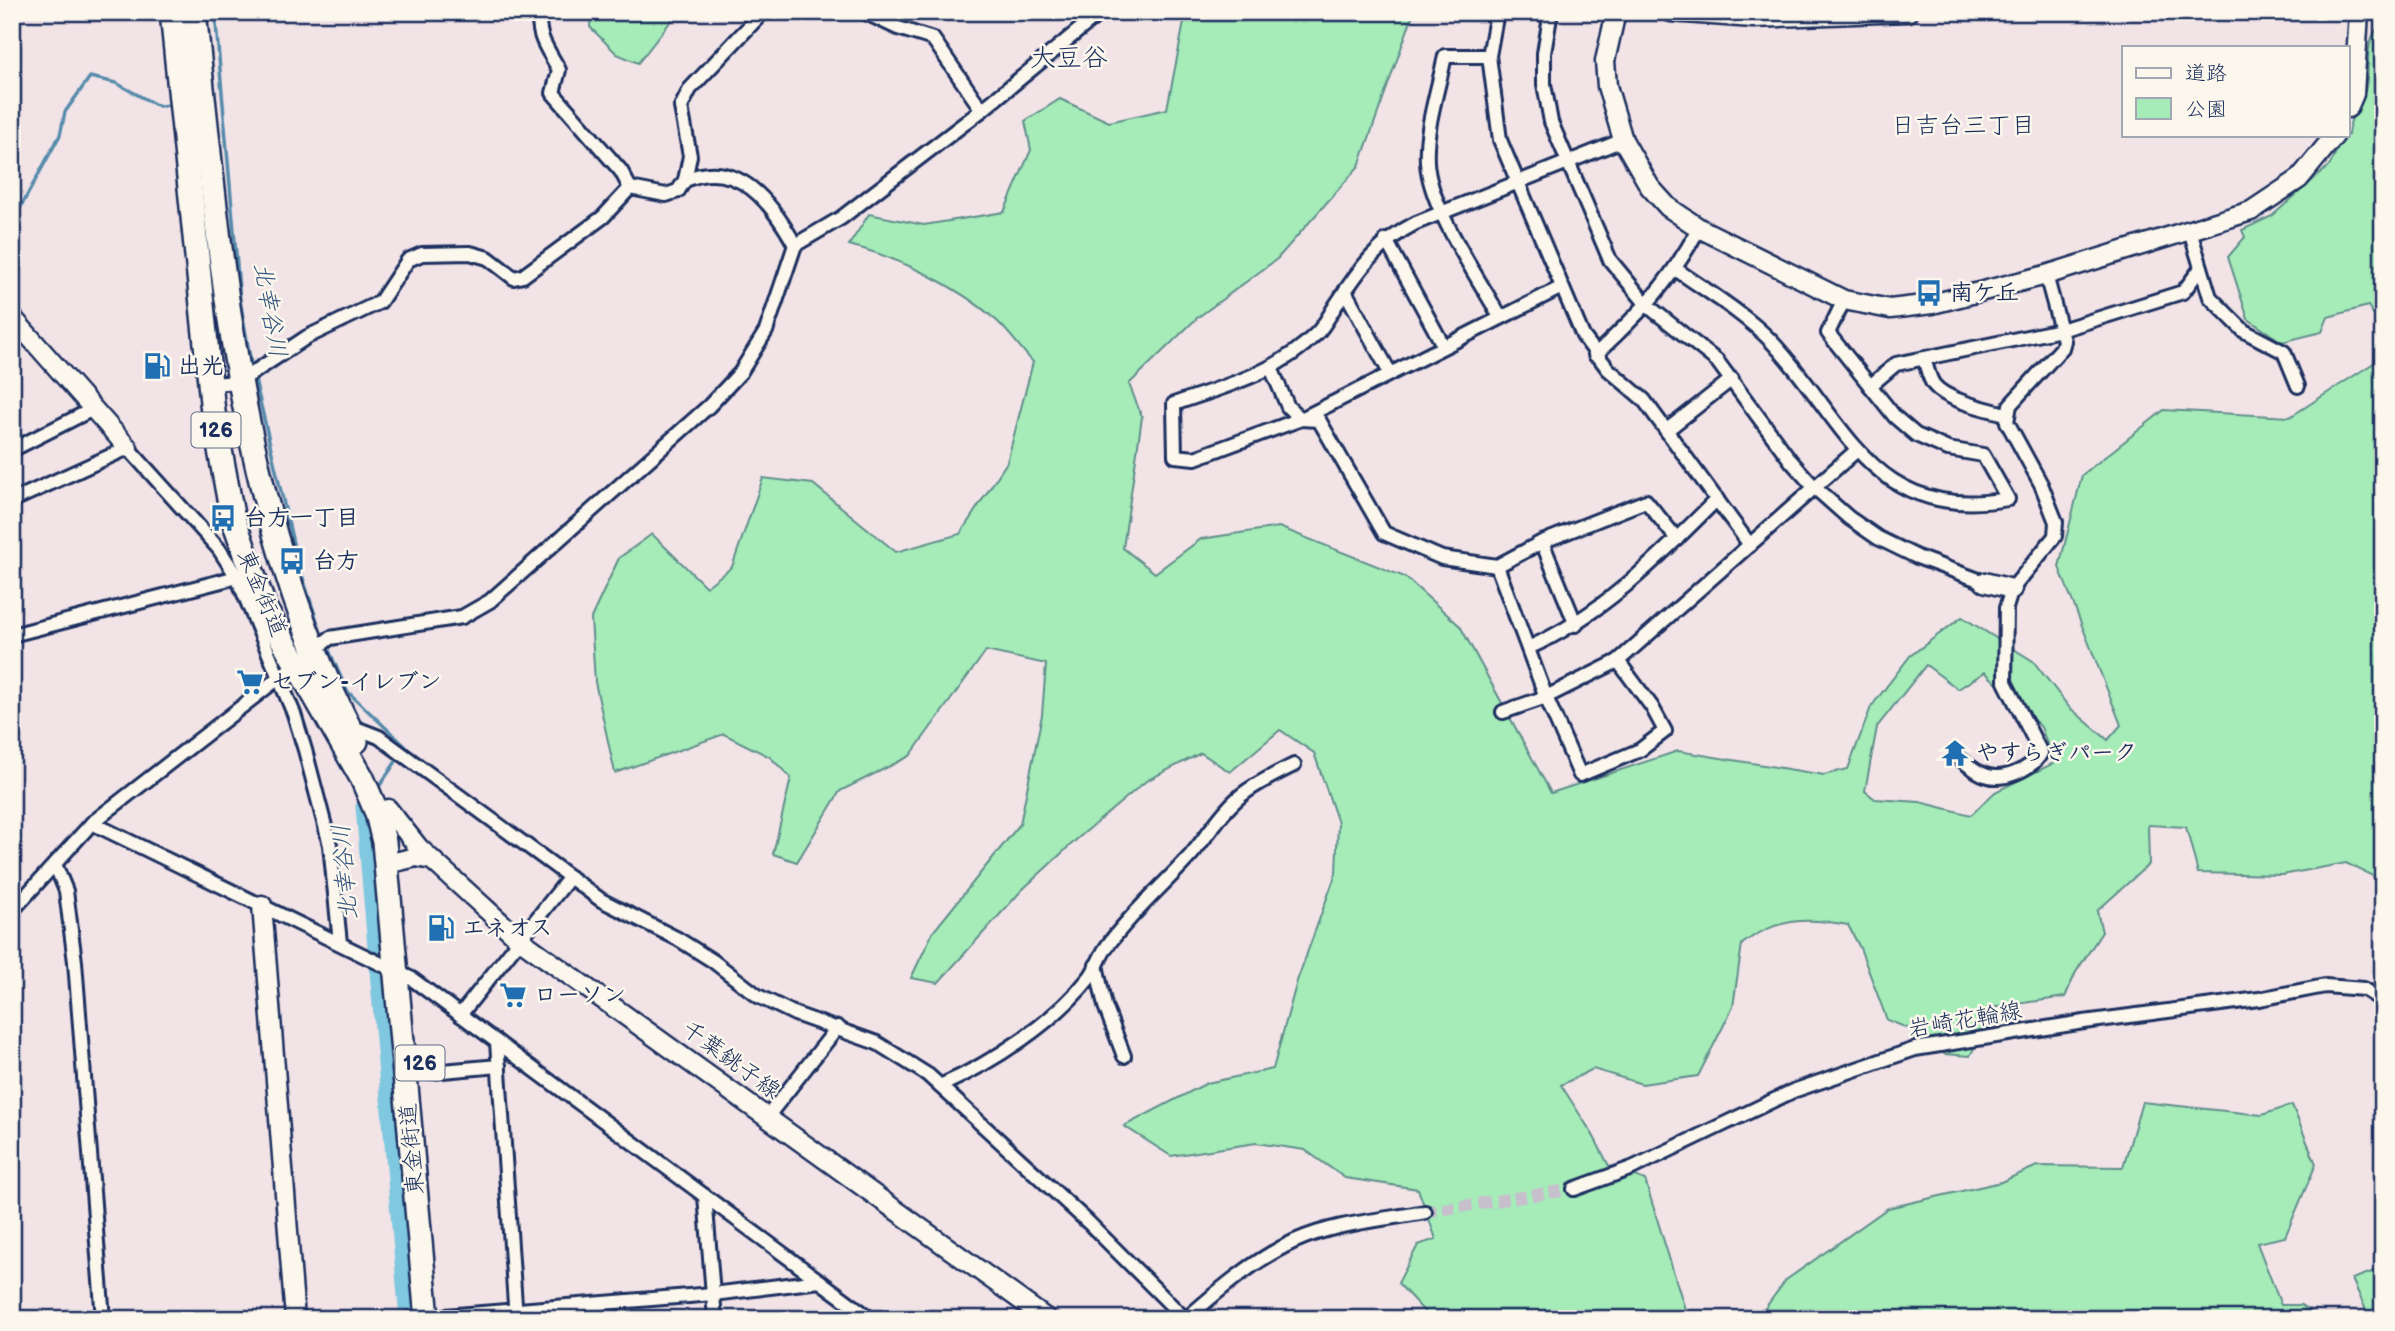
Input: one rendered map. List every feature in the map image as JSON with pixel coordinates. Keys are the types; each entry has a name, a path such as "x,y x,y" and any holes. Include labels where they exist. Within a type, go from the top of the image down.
{"highway":[{"name":"東金街道","path":"172,12 211,384 225,484 229,544 265,609 285,671 370,794 392,862"},
{"name":"東金街道","path":"194,12 224,284 239,382 261,483 285,572 313,650 388,809 404,974 429,1318"}],"street":[{"path":"540,12 538,28 543,45 559,70 553,93 621,171 630,188"},
{"path":"630,188 673,195 685,180 690,156 681,107 690,89 763,12"},
{"path":"864,12 898,28 933,39 982,110"},
{"path":"12,911 92,823 236,714 285,671 330,638 344,634 422,626 461,617 490,601 709,406 740,373 766,331 795,245 841,218 982,110 1101,12"},
{"path":"1497,12 1489,56 1500,140 1560,288 1583,337 1595,355 1644,400 1750,545"},
{"path":"1538,12 1549,17 1544,53 1544,84 1551,122 1610,260 1648,306 1717,361 1791,461 1814,487 1878,538 1917,557 1984,582 2012,589"},
{"path":"1616,12 1605,61 1607,86 1623,140 1650,187 1668,206 1699,228 1844,300 1890,309 2046,275 2190,231 2261,206 2299,179 2334,136"},
{"path":"1671,12 1753,18 1908,12"},
{"path":"2350,103 2354,94 2359,12"},
{"path":"1489,56 1445,56 1427,161 1430,185 1442,213 1500,317"},
{"path":"1560,288 1301,419 1195,458 1175,456 1174,404 1271,369 1298,351 1320,330 1345,290 1386,240 1517,181 1623,140"},
{"path":"685,180 710,171 750,186 762,194 795,245"},
{"path":"211,384 239,382 337,320 380,302 408,260 422,254 470,253 488,258 514,278 523,276 603,217 630,188"},
{"path":"1595,355 1648,306 1677,270 1699,228"},
{"path":"2190,231 2210,297 2244,331 2284,352 2298,386"},
{"path":"1386,240 1443,345"},
{"path":"1870,386 1896,364 2060,330 2183,292 2201,268"},
{"path":"1677,270 1770,340 1857,450 1887,479 1924,496 1969,503 2008,499 1983,455 1948,449 1916,435 1895,417 1828,333 1844,300"},
{"path":"1960,760 1986,776 2008,775 2034,764 2041,753 2006,682 2006,608 2012,589 2055,536 2056,522 2041,484 2007,422 2006,414 2010,405 2062,348 2046,275"},
{"path":"1345,290 1390,373"},
{"path":"12,317 128,448 229,544 237,577 285,671 330,845 340,943"},
{"path":"1924,359 1933,384 1943,393 1979,408 2006,414"},
{"path":"1271,369 1288,407 1301,419 1319,420 1384,533 1442,558 1497,566 1542,542 1647,500 1677,539"},
{"path":"1667,430 1732,379"},
{"path":"12,450 93,409"},
{"path":"18,498 128,448"},
{"path":"1503,712 1546,697 1618,661 1857,450"},
{"path":"1528,648 1576,625 1677,539 1717,499"},
{"path":"1542,542 1576,625"},
{"path":"1497,566 1546,697 1580,775 1622,759 1660,737 1665,731 1652,707 1618,661"},
{"path":"12,635 237,577"},
{"path":"348,725 379,737 399,750 601,900 678,939 713,961 758,996 795,1014 838,1027 904,1058 940,1086 1089,1223 1185,1319 1240,1273 1295,1241 1333,1228 1426,1212"},
{"path":"940,1086 982,1067 1012,1047 1064,1004 1090,977 1106,947 1131,917 1189,857 1234,802 1248,790 1294,765"},
{"name":"千葉銚子線","path":"388,809 432,860 519,939 1047,1319"},
{"path":"92,823 404,974 871,1319"},
{"path":"392,862 416,857 432,860"},
{"path":"55,864 66,891 75,962 103,1319"},
{"path":"460,1015 570,877"},
{"path":"262,905 295,1319"},
{"path":"1096,965 1105,1006 1124,1056"},
{"name":"岩崎花輪線","path":"1574,1189 1632,1168 1793,1091 1915,1049 2084,1022 2259,999 2325,986 2364,989 2383,1001"},
{"path":"767,1117 838,1027"},
{"path":"497,1042 516,1314"},
{"path":"431,1072 499,1066"},
{"path":"705,1196 715,1319"},
{"path":"429,1318 516,1314 820,1281"}],"green space":[{"path":"591,12 678,12 638,63 617,54 590,27"},
{"path":"1186,12 1414,12 1359,166 1277,259 1197,318 1129,384 1142,417 1123,548 1155,573 1201,539 1279,527 1405,577 1460,626 1551,793 1678,751 1824,775 1848,769 1871,707 1910,656 1962,617 2033,661 2069,707 2108,740 2121,725 2059,567 2082,475 2164,410 2290,417 2383,357 2383,881 2346,863 2282,875 2198,873 2186,827 2148,825 2149,864 2097,911 2102,932 2076,972 2065,997 1996,1007 1970,1056 1944,1054 1923,1034 1887,1020 1860,948 1848,925 1819,921 1792,922 1755,935 1742,944 1733,1007 1698,1076 1642,1084 1593,1069 1561,1085 1609,1166 1645,1180 1688,1319 1431,1319 1398,1283 1418,1245 1436,1239 1418,1189 1345,1178 1305,1150 1256,1143 1171,1156 1124,1126 1207,1083 1273,1069 1297,981 1336,873 1338,823 1314,753 1280,730 1230,772 1201,753 1146,781 1022,890 938,983 911,978 933,932 1020,824 1042,715 1046,664 986,651 910,756 840,791 797,862 773,854 791,778 770,757 724,734 615,773 595,682 591,618 619,558 652,534 706,587 732,567 763,478 813,484 896,552 960,534 1007,462 1033,362 997,321 965,296 888,257 849,245 869,214 924,225 1004,212 1031,150 1025,121 1060,99 1109,122 1167,109","holes":["1926,665 1958,689 1985,672 2041,727 2054,763 1995,792 1971,815 1920,802 1875,799 1865,791 1877,727"]},
{"path":"2383,22 2383,329 2368,306 2328,317 2322,332 2282,342 2248,319 2228,257 2245,237 2242,230 2272,216 2330,165 2344,136 2350,136 2350,124 2364,94 2369,47 2376,30"},
{"path":"2142,1102 2262,1115 2292,1105 2316,1164 2285,1237 2257,1243 2281,1305 2301,1305 2321,1319 1757,1319 1786,1280 1888,1208 2001,1182 2037,1166 2123,1167"},
{"path":"2383,1268 2383,1319 2370,1319 2352,1279"}],"waterway":[{"name":"北幸谷川","path":"215,12 240,300 252,369"},
{"path":"12,223 60,135 65,112 90,77 116,83 158,106 172,105"},
{"name":"北幸谷川","path":"254,376 297,560 323,639"},
{"name":"北幸谷川","path":"327,646 347,691 406,747 404,751"},
{"name":"北幸谷川","path":"376,791 399,757"},
{"name":"北幸谷川","path":"365,807 409,1319"}],"tunnel":[{"path":"1425,1212 1574,1189"}],"place":[{"name":"南ケ丘","path":"1929,293"},
{"name":"出光","path":"157,366"},
{"name":"台方一丁目","path":"223,518"},
{"name":"台方","path":"292,561"},
{"name":"セブン-イレブン","path":"250,682"},
{"name":"やすらぎパーク","path":"1955,753"},
{"name":"エネオス","path":"441,928"},
{"name":"ローソン","path":"513,995"}],"district":[{"name":"大豆谷","path":"1069,58"},
{"name":"日吉台三丁目","path":"1963,125"}]}
